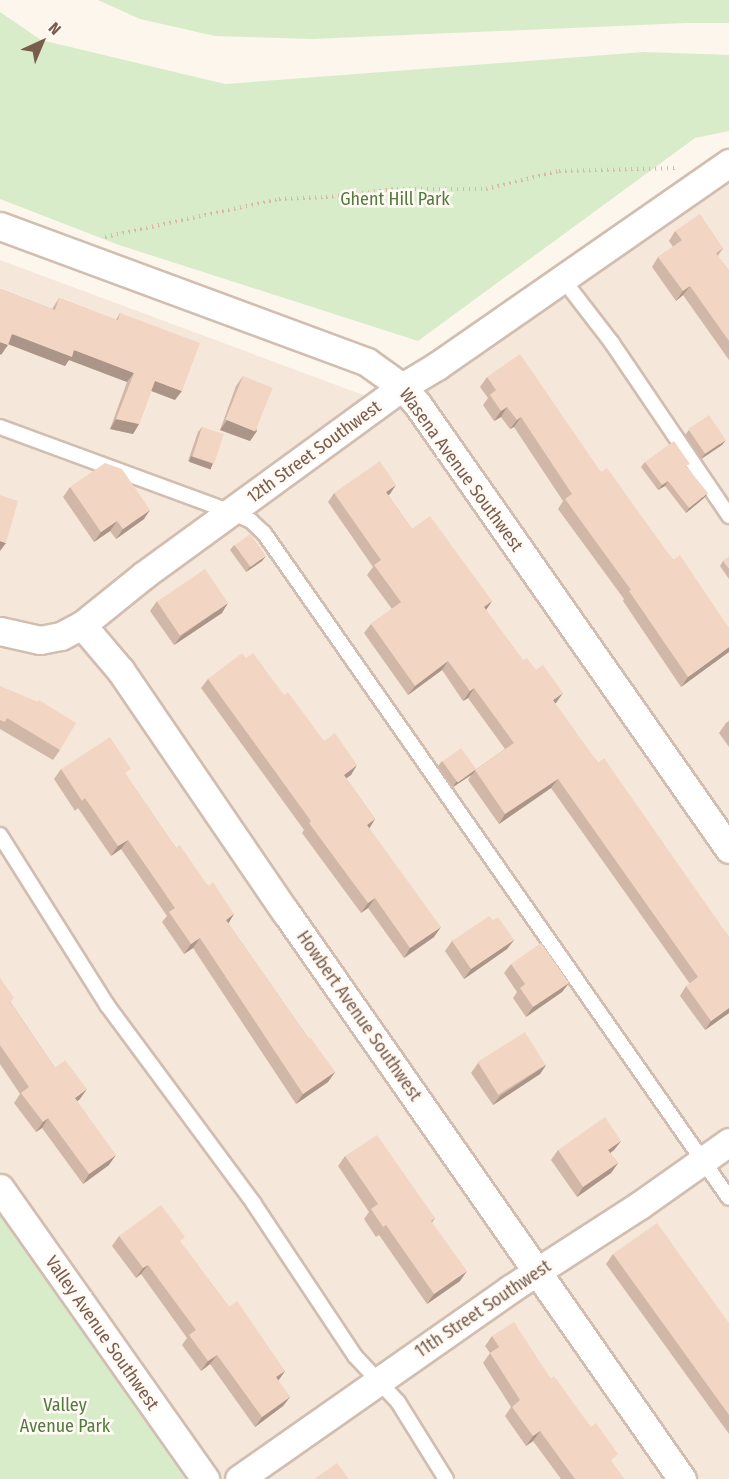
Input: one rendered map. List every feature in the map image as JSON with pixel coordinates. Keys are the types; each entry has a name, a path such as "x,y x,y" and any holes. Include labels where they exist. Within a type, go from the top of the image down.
{"street":[{"name":"12th Street Southwest","path":"82,626 144,576 402,387 437,366 729,164"},
{"name":"Wasena Avenue Southwest","path":"0,226 367,362 402,387 418,405 729,849"},
{"path":"0,631 40,640 60,636 82,626"},
{"name":"Howbert Avenue Southwest","path":"82,626 121,671 285,911 682,1479"},
{"name":"11th Street Southwest","path":"239,1479 538,1270 640,1205 729,1142"},
{"name":"Valley Avenue Southwest","path":"0,1188 205,1479"}],"lane":[{"path":"562,278 612,343 729,516"},
{"path":"0,427 231,512 251,521 264,533 729,1198"},
{"path":"0,835 107,1005 254,1204 355,1356 398,1402 446,1479"}],"path":[{"path":"83,258 106,236 122,231 279,198 326,197 397,189 486,189 560,171 678,167"}],"shaded area":[{"path":"729,182 729,1479 0,1479 0,260 401,409"}],"green space":[{"path":"98,0 729,0 729,23 313,39 215,36 140,19"},
{"name":"Ghent Hill Park","path":"0,12 41,40 225,84 644,52 729,55 729,131 695,138 418,341 119,245 0,199"},
{"name":"Valley Avenue Park","path":"0,1214 185,1479 0,1479"}],"building":[{"path":"700,214 723,248 716,253 729,271 729,341 690,286 683,291 658,257 682,240 675,231"},
{"path":"0,289 55,310 59,298 118,320 120,313 200,343 182,391 155,381 139,424 116,419 134,373 74,350 72,357 12,334 8,345 0,342"},
{"path":"520,354 601,472 607,468 673,560 680,555 729,628 729,647 688,677 629,591 631,590 565,499 572,494 521,417 517,420 507,407 501,411 490,395 496,390 487,377"},
{"path":"243,376 273,388 255,432 225,420"},
{"path":"709,415 726,440 705,454 688,429"},
{"path":"202,427 224,434 214,464 192,456"},
{"path":"674,441 690,464 686,466 708,493 689,508 668,481 662,485 645,462"},
{"path":"380,461 396,485 386,492 412,529 430,516 492,601 484,607 523,660 527,658 536,670 543,665 563,693 553,700 598,763 604,758 729,937 729,1008 711,1021 686,986 698,977 558,779 505,814 475,770 514,743 474,688 470,691 448,661 415,686 371,624 401,602 374,565 381,560 334,493"},
{"path":"105,463 122,469 150,510 123,529 117,521 101,532 70,487"},
{"path":"0,495 18,501 6,543 0,541"},
{"path":"250,534 266,556 250,567 235,545"},
{"path":"729,557 729,569 723,561"},
{"path":"205,569 228,603 180,635 157,601"},
{"path":"242,653 246,658 253,653 284,695 288,692 324,741 335,733 357,765 344,775 375,819 367,825 441,927 410,948 375,898 368,903 208,679"},
{"path":"0,686 38,702 39,700 76,723 60,750 7,718 5,722 0,720"},
{"path":"110,737 131,769 125,773 176,848 180,845 208,886 213,882 234,914 226,920 309,1039 311,1038 335,1072 303,1094 200,938 191,944 169,912 175,908 128,840 118,846 85,798 82,801 61,769"},
{"path":"461,748 476,769 458,783 442,762"},
{"path":"489,916 493,920 498,917 514,940 471,969 452,941"},
{"path":"541,943 569,983 533,1007 520,988 525,984 511,964"},
{"path":"0,978 14,998 10,1002 55,1068 65,1060 87,1089 75,1098 116,1155 89,1174 48,1118 43,1122 21,1093 29,1087 0,1045"},
{"path":"525,1032 546,1065 498,1095 478,1062"},
{"path":"605,1117 621,1141 608,1150 618,1163 583,1187 558,1150"},
{"path":"377,1135 435,1218 431,1221 467,1271 434,1294 386,1225 383,1227 371,1209 378,1204 345,1156"},
{"path":"161,1205 185,1237 180,1241 229,1307 237,1301 285,1371 276,1377 290,1397 262,1417 217,1355 208,1361 189,1335 196,1330 148,1265 143,1268 119,1236"},
{"path":"657,1223 729,1323 729,1415 613,1254"},
{"path":"514,1322 551,1379 554,1376 591,1427 596,1423 618,1454 611,1460 624,1479 575,1479 540,1431 533,1436 512,1407 520,1400 490,1353 499,1347 492,1336"},
{"path":"337,1463 349,1479 314,1479"}]}
